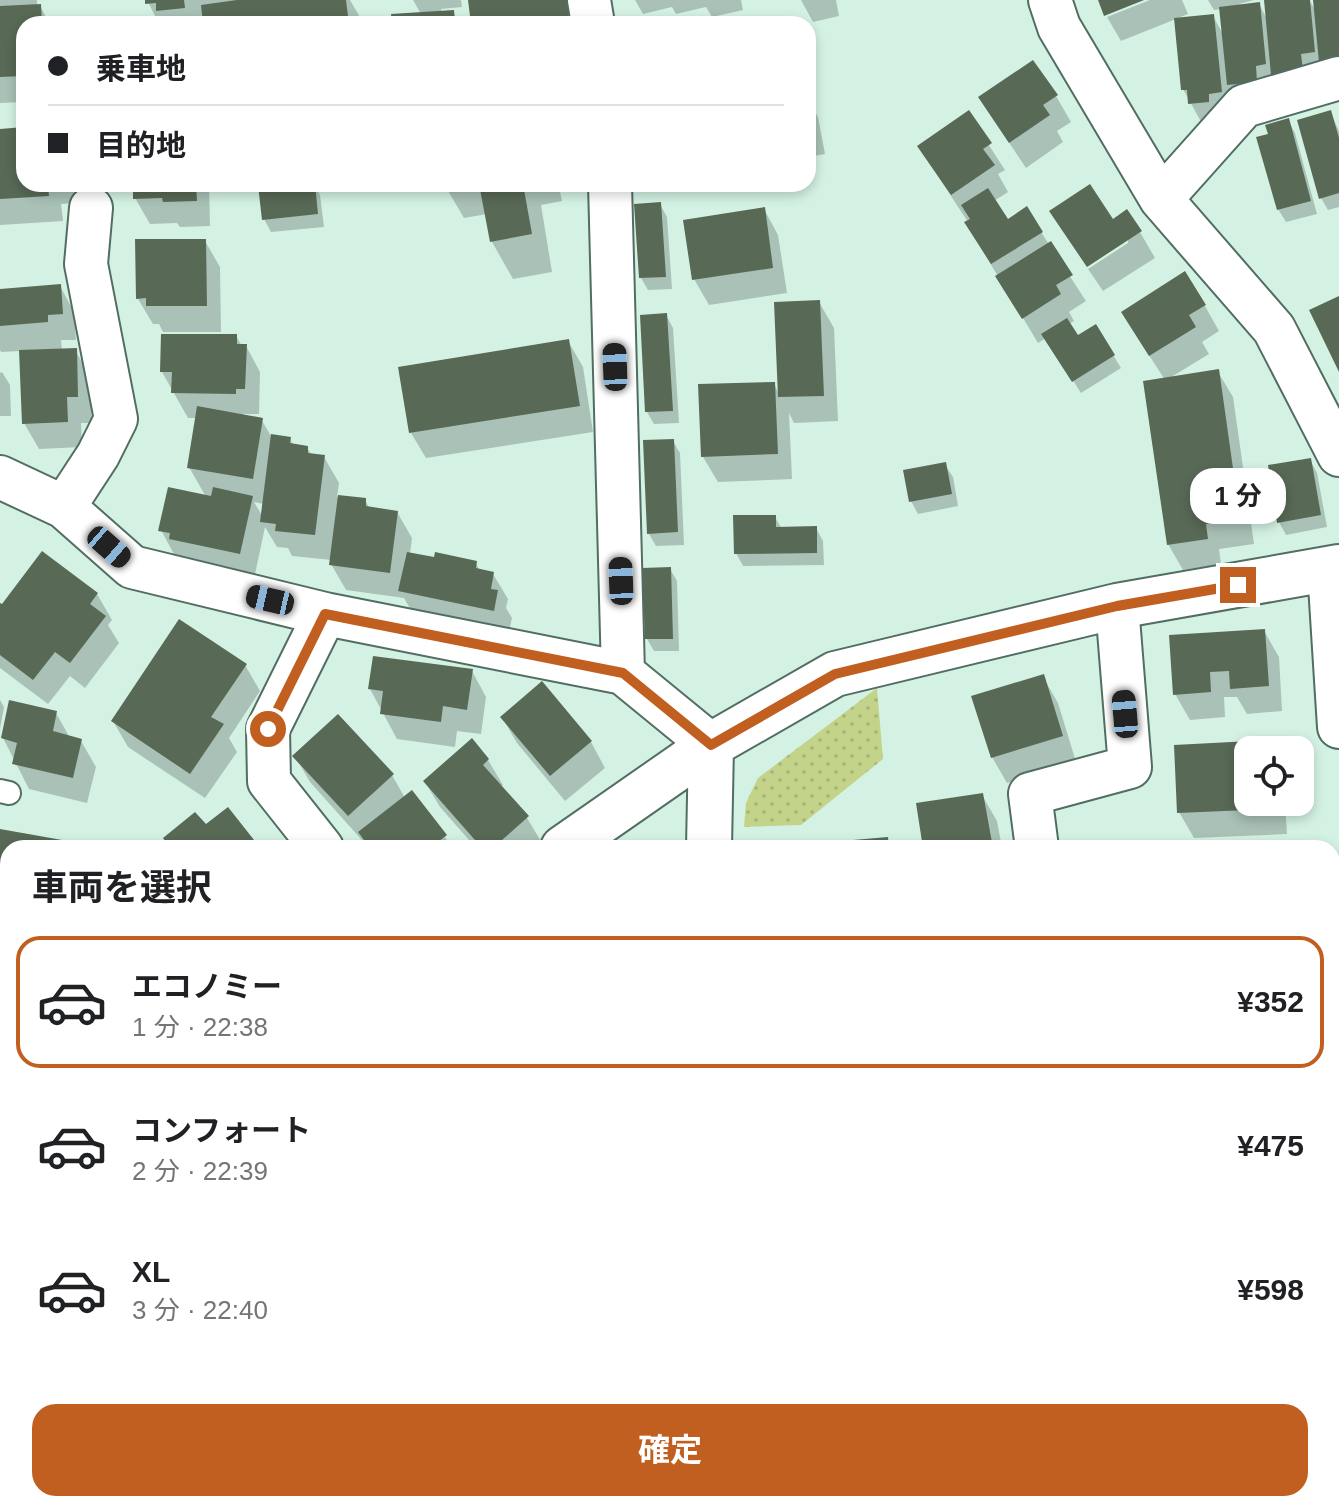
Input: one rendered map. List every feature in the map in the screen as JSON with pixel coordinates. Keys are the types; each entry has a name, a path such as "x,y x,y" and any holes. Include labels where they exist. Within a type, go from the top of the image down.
{"street":[{"path":"1050,0 1059,27 1161,199 1274,329 1339,455"},
{"path":"1161,199 1244,106 1339,78"},
{"path":"610,192 623,673"},
{"path":"64,507 98,455 116,419 86,264 91,208"},
{"path":"0,477 64,507 132,567 325,614 623,673 711,745"},
{"path":"574,840 711,745 835,674 1117,606 1334,568 1339,727"},
{"path":"1036,840 1030,794 1130,767 1117,606"},
{"path":"316,840 269,781 268,729 325,614"},
{"path":"709,840 711,745"}],"green space":[{"path":"877,688 883,759 801,825 744,827 746,803 758,778"}],"building":[{"path":"145,0 184,0 185,8 156,11 156,3 145,4"},
{"path":"237,0 346,0 348,16 202,16 201,5"},
{"path":"468,0 567,0 568,16 470,16"},
{"path":"1098,0 1144,0 1104,16"},
{"path":"1264,0 1310,0 1315,52 1301,54 1303,71 1271,75"},
{"path":"1313,0 1339,0 1339,60 1319,62"},
{"path":"1260,2 1266,64 1256,66 1257,82 1227,85 1219,7"},
{"path":"41,4 42,16 16,16 16,76 0,77 0,6"},
{"path":"454,10 454,16 391,16"},
{"path":"1214,14 1222,92 1209,94 1209,102 1188,104 1187,90 1181,90 1174,18"},
{"path":"1033,60 1058,95 1043,105 1050,115 1009,143 978,97"},
{"path":"969,110 992,143 983,149 995,165 951,195 917,146"},
{"path":"1331,110 1339,138 1339,193 1319,199 1297,120"},
{"path":"1289,118 1311,201 1277,210 1256,137 1268,134 1265,125"},
{"path":"16,128 16,192 49,192 49,196 0,199 0,129"},
{"path":"1090,184 1113,219 1127,209 1142,231 1087,267 1049,211"},
{"path":"988,188 1008,219 1027,206 1043,232 991,264 964,222 970,219 961,205"},
{"path":"133,192 196,192 197,201 163,202 162,198 133,199"},
{"path":"259,192 316,192 318,214 262,220"},
{"path":"481,192 524,192 532,234 490,242"},
{"path":"661,202 666,277 639,278 634,204"},
{"path":"765,207 773,268 692,280 683,220"},
{"path":"135,239 206,239 207,306 146,306 146,298 136,299"},
{"path":"1051,241 1073,275 1056,285 1061,294 1022,319 995,276"},
{"path":"1185,271 1206,305 1189,315 1196,327 1149,356 1121,312"},
{"path":"61,284 63,314 48,315 48,322 0,326 0,289"},
{"path":"1339,296 1339,372 1309,310"},
{"path":"820,300 824,396 778,397 774,302"},
{"path":"667,313 673,411 645,412 640,315"},
{"path":"1067,318 1078,335 1096,324 1115,355 1072,382 1041,334"},
{"path":"161,334 237,334 237,344 247,344 245,389 236,389 236,394 171,393 172,372 160,372"},
{"path":"569,339 580,406 409,433 398,367"},
{"path":"77,348 78,397 67,397 68,422 22,424 19,350"},
{"path":"1219,369 1240,518 1206,524 1208,539 1167,545 1143,381"},
{"path":"775,382 778,454 701,457 698,384"},
{"path":"197,406 263,418 253,479 187,468"},
{"path":"271,434 291,437 290,443 308,446 308,453 325,455 315,535 275,531 276,524 260,522"},
{"path":"674,439 678,532 647,534 643,440"},
{"path":"1311,458 1321,515 1277,523 1268,465"},
{"path":"946,462 952,494 909,502 903,470"},
{"path":"168,487 211,496 213,487 253,496 240,554 169,539 170,533 158,531"},
{"path":"338,495 366,498 366,506 398,511 390,573 329,565"},
{"path":"733,515 776,515 776,527 817,526 817,553 734,554"},
{"path":"42,551 98,593 90,604 106,616 70,663 55,652 33,680 0,655 0,603"},
{"path":"407,552 434,557 435,552 477,561 476,568 494,572 491,589 498,590 494,611 398,591"},
{"path":"671,567 673,639 645,639 642,568"},
{"path":"179,619 247,664 211,717 224,724 190,774 111,721"},
{"path":"1265,629 1269,686 1230,689 1229,671 1210,672 1211,692 1173,695 1169,635"},
{"path":"373,656 473,669 467,710 443,706 441,722 380,714 383,691 368,689"},
{"path":"1044,674 1063,736 991,758 971,696"},
{"path":"542,681 592,741 550,776 500,717"},
{"path":"9,700 57,711 53,731 82,739 73,778 12,764 17,743 1,738"},
{"path":"338,714 394,774 348,816 292,756"},
{"path":"472,738 489,759 483,765 529,816 502,840 475,840 423,781"},
{"path":"1234,742 1234,811 1177,813 1174,745"},
{"path":"412,790 447,835 440,840 364,840 358,832"},
{"path":"983,793 992,840 922,840 916,803"},
{"path":"228,807 254,840 163,838 195,812 206,824"},
{"path":"0,829 62,840 0,840"},
{"path":"888,837 888,840 853,840"}],"route":[{"path":"268,729 325,614 623,673 711,745 835,674 1117,606 1238,585"}]}
